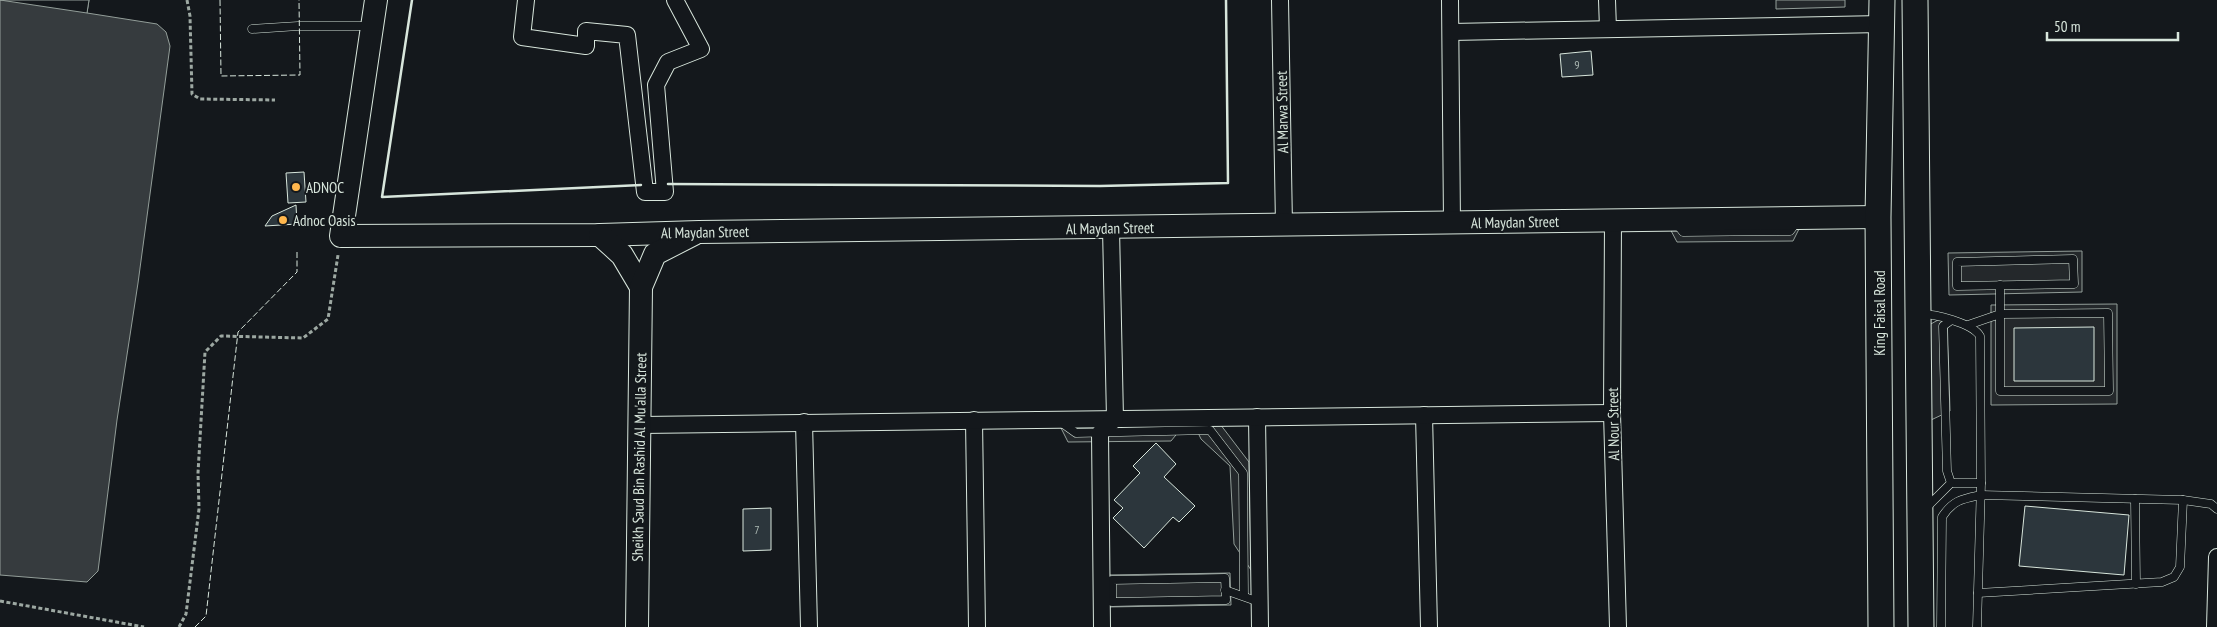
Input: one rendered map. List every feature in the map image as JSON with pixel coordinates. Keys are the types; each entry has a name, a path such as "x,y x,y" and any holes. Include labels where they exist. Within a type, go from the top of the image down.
{"main road":[{"path":"1916,0 1918,314 1922,512 1921,627"},
{"name":"King Faisal Road","path":"1880,627 1878,217 1882,12"}],"street":[{"path":"341,236 376,0"},
{"path":"526,0 522,37 586,46 586,31 627,35 645,192 665,192 656,85 668,62 701,49 675,0"},
{"name":"Al Marwa Street","path":"1280,0 1284,224"},
{"path":"1450,0 1452,222"},
{"path":"1607,0 1608,29"},
{"path":"1451,32 1608,29 1882,12"},
{"name":"Al Maydan Street","path":"341,236 600,236 699,232 1878,217"},
{"name":"Al Nour Street","path":"1614,221 1612,413 1618,627"},
{"path":"1102,627 1100,433 1115,419 1111,228"},
{"name":"Sheikh Saud Bin Rashid Al Mu'alla Street","path":"637,627 641,425 641,287 655,254 699,232"},
{"path":"600,236 622,255 641,287"},
{"path":"641,425 1612,413"},
{"path":"1424,415 1429,627"},
{"path":"1258,417 1252,599 1260,627"},
{"path":"974,420 977,627"},
{"path":"804,422 809,627"},
{"path":"2215,627 2217,557"}],"lane":[{"path":"252,29 298,26 372,26"},
{"path":"2073,260 2074,284 2000,285 1957,286 1957,262 2073,260"},
{"path":"1968,325 2000,314 2108,313 2109,391 2000,391 2000,314 2000,285"},
{"path":"1918,314 1929,314 1968,325 1977,331 1980,336 1981,496 1977,627"},
{"path":"1950,321 1943,326 1947,471 1951,483"},
{"path":"1056,419 1076,433 1210,430 1244,473 1252,599 1225,590"},
{"path":"1922,512 1951,483 1981,483"},
{"path":"1941,627 1942,517 1949,506 1962,499 1981,496 2184,500 2211,504 2217,509"},
{"path":"2134,499 2136,584"},
{"path":"1978,593 2162,582 2174,577 2180,568 2184,500"},
{"path":"1225,578 1225,590 1226,600 1112,602 1112,580 1225,578"}],"path":[{"path":"187,0 190,16 192,94 200,99 275,100"},
{"path":"179,627 186,614 199,509 198,473 205,352 220,336 304,338 328,319 341,236"},
{"path":"0,601 144,627"}],"shaded area":[{"path":"0,0 89,0 87,13 157,24 166,32 170,46 138,283 117,420 98,571 87,582 0,575"},
{"path":"1776,0 1845,0 1845,7 1776,9"},
{"path":"1802,223 1793,241 1677,242 1668,225"},
{"path":"2082,251 2082,292 1949,295 1948,253"},
{"path":"2117,304 2117,404 1991,405 1991,305"},
{"path":"1947,315 1950,411 1931,420 1929,325"},
{"path":"1189,419 1171,441 1068,442 1058,422"},
{"path":"1192,420 1217,420 1249,462 1251,570 1234,544 1230,466 1201,439"},
{"path":"1230,573 1231,605 1107,607 1106,575"}],"pier":[{"path":"0,0 89,0 87,13"}],"building":[{"path":"1591,51 1593,75 1562,77 1560,54"},
{"name":"ADNOC","path":"304,172 306,202 288,203 286,173"},
{"name":"Adnoc Oasis","path":"296,205 297,224 265,226 272,216"},
{"path":"2094,327 2094,381 2014,381 2014,328"},
{"path":"1156,443 1176,464 1164,477 1195,506 1179,522 1173,517 1144,548 1113,518 1123,508 1114,500 1140,473 1133,466"},
{"path":"2025,506 2129,515 2124,575 2019,566"},
{"path":"771,508 771,550 743,551 743,509"}],"fence":[{"path":"220,0 221,76 300,75 299,0"},
{"path":"195,627 206,616 238,332 297,272 297,252"}],"wall":[{"path":"412,0 382,197 641,185"},
{"path":"668,184 1100,186 1228,183 1226,0"}],"place":[{"name":"ADNOC","path":"296,187"},
{"name":"Adnoc Oasis","path":"283,220"}]}
